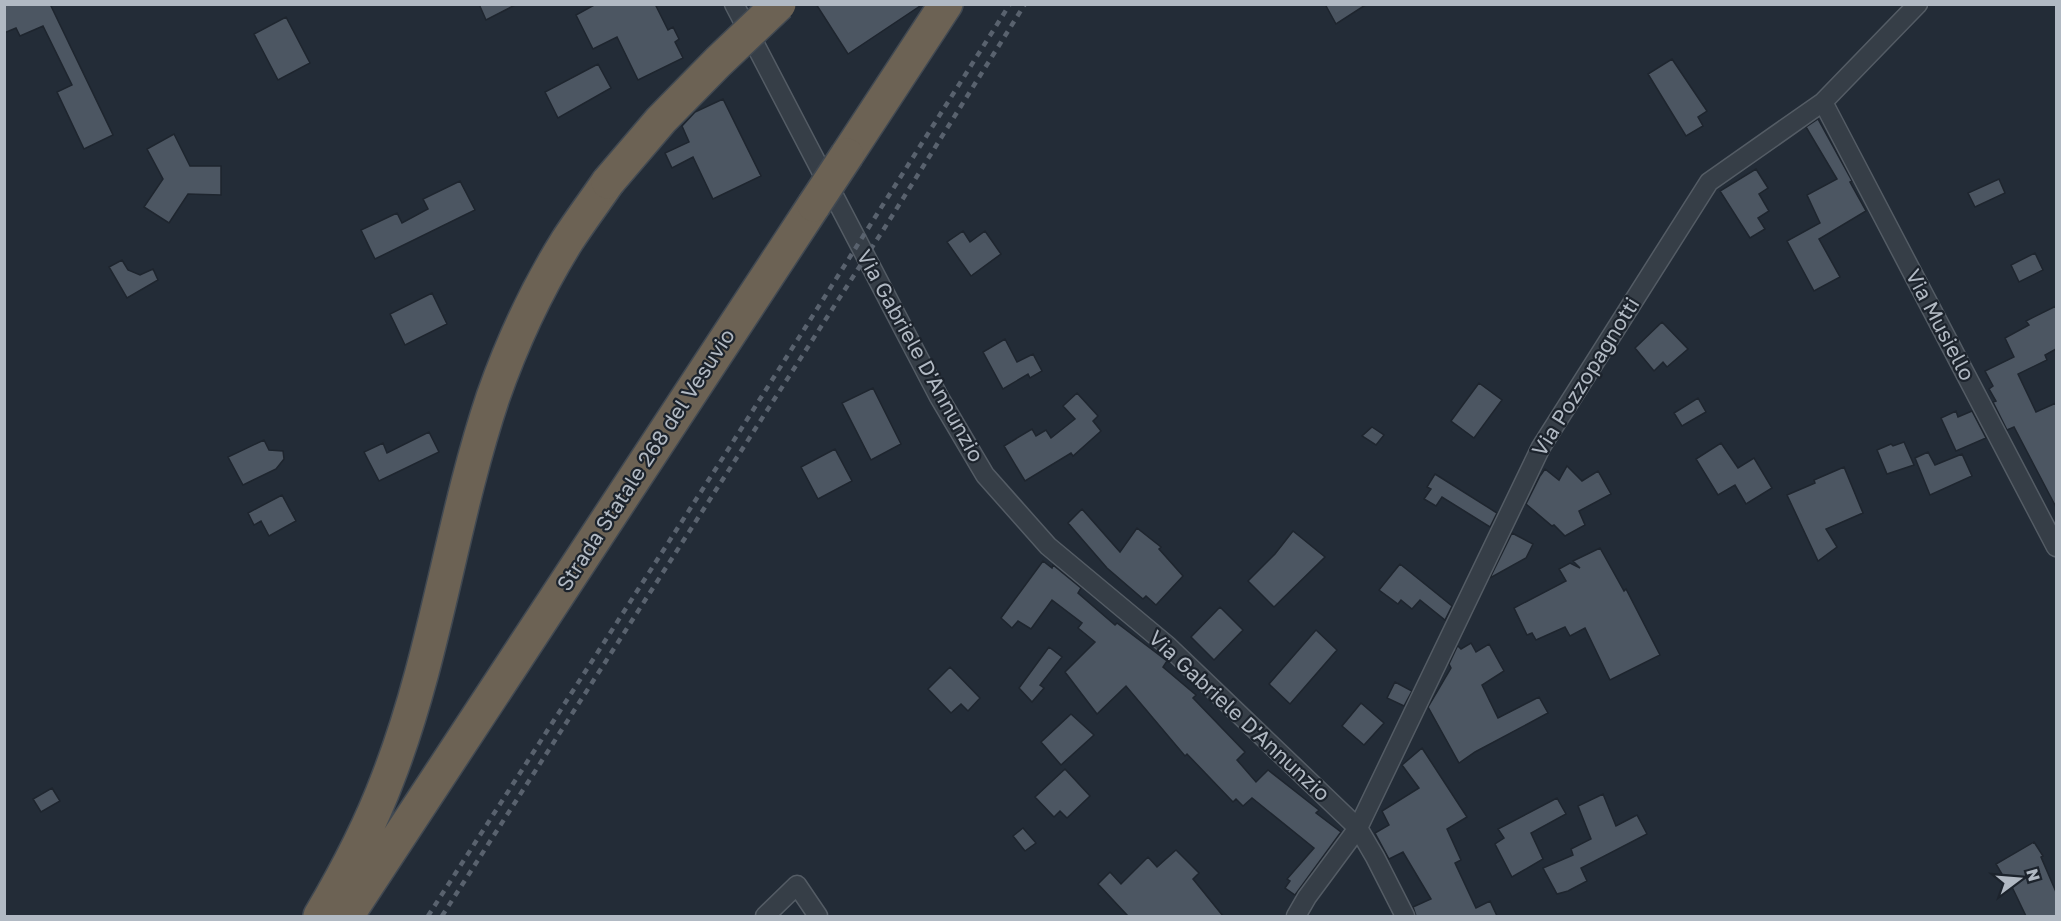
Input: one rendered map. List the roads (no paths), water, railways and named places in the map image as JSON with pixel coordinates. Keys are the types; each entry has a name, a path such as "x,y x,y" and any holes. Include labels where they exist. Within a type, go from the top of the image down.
{"highway":[{"path":"320,916 368,827 392,766 422,668 474,461 493,397 513,345 537,295 567,242 608,182 661,120 779,4"},
{"name":"Strada Statale 268 del Vesuvio","path":"347,916 946,4"}],"street":[{"name":"Via Gabriele D'Annunzio","path":"734,4 939,397 985,475 1048,546 1168,646 1358,828 1405,916"},
{"name":"Via Pozzopagnotti","path":"1296,916 1307,897 1358,828 1541,447 1709,182 1823,102 1918,4"},
{"name":"Via Musiello","path":"1823,102 2056,547"},
{"path":"765,916 797,885 819,916"}],"railway":[{"path":"428,916 724,456 1010,4"},
{"path":"442,916 887,224 1025,4"}]}
